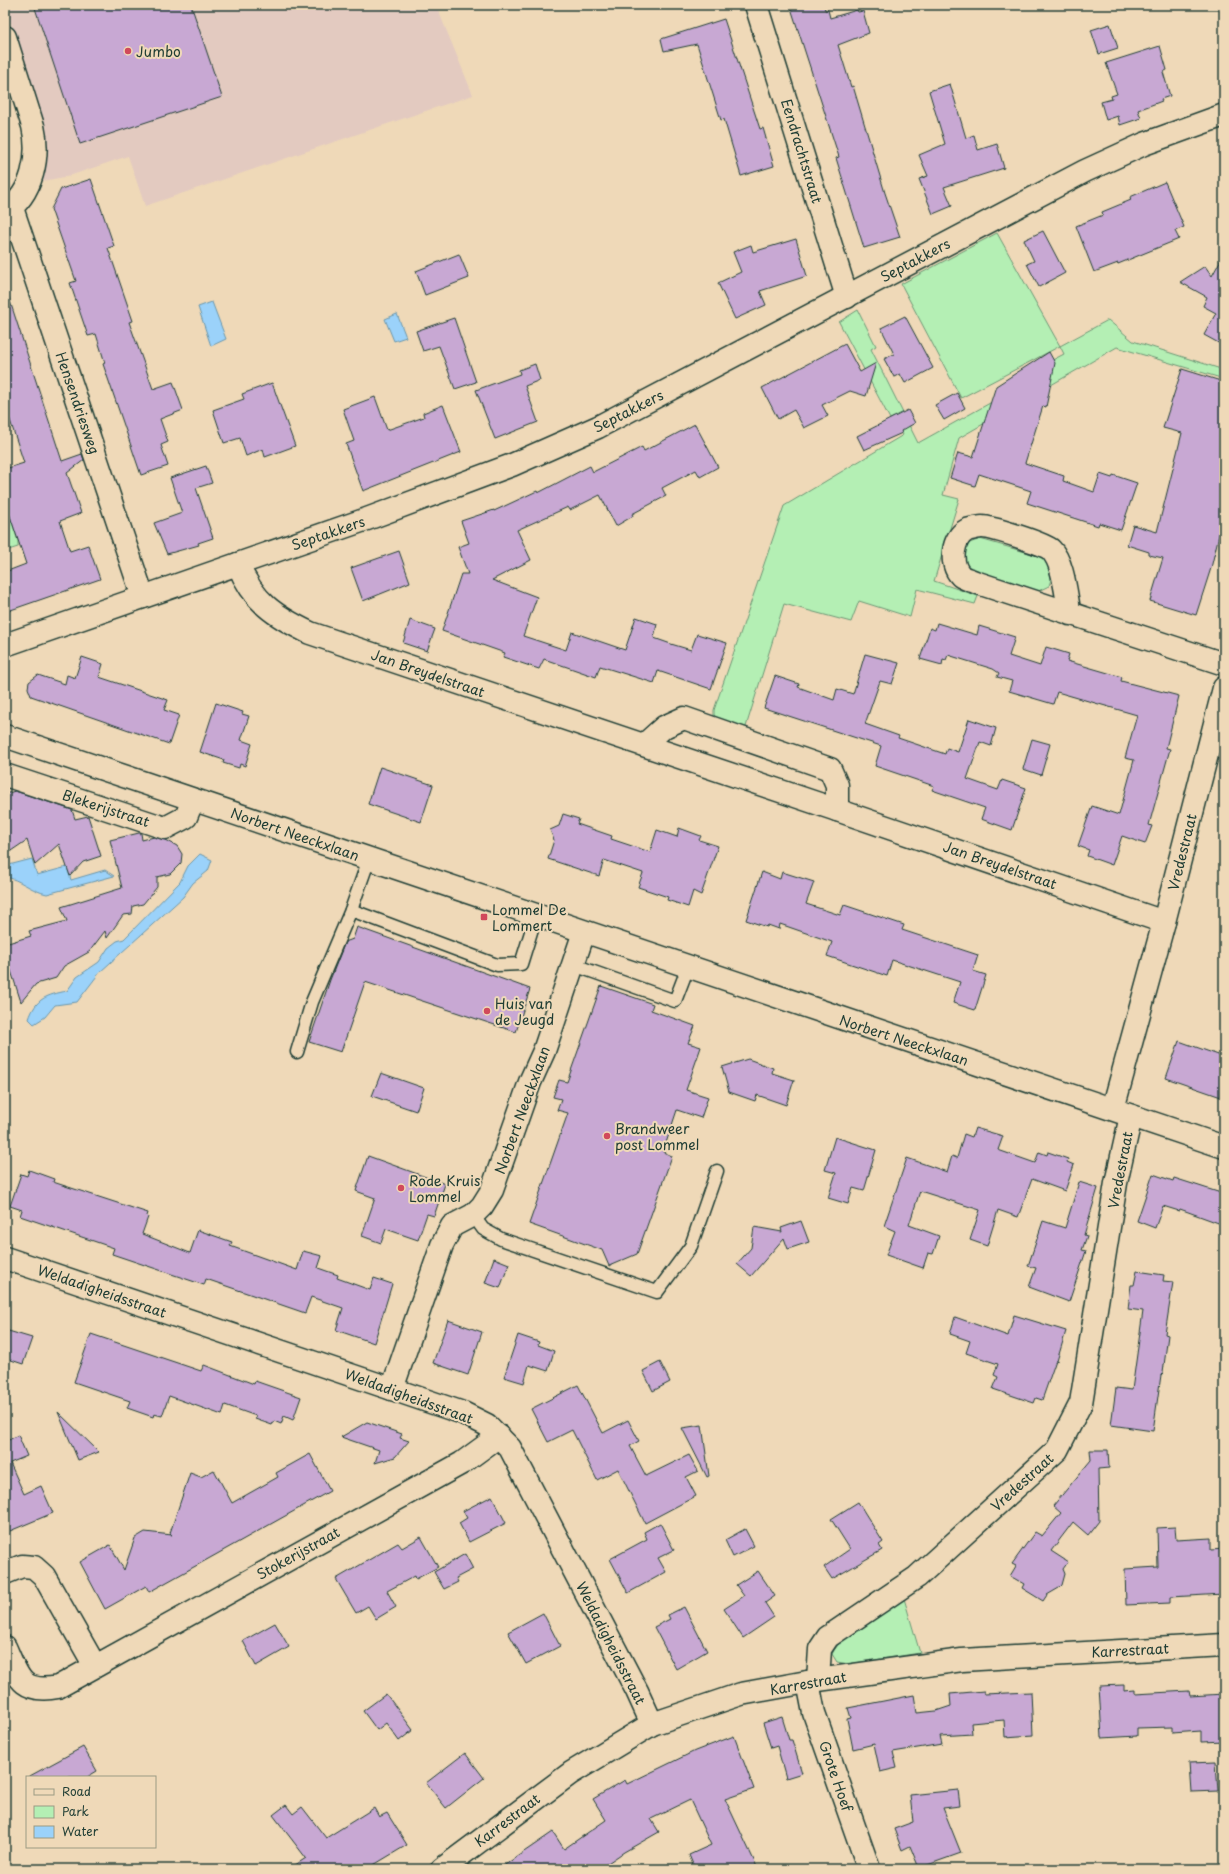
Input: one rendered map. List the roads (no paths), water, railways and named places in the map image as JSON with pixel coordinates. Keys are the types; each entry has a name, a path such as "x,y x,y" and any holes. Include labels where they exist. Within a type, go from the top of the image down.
{"street":[{"name":"Eendrachtstraat","path":"756,5 847,297"},
{"name":"Hensendriesweg","path":"5,37 36,141 36,156 33,170 20,198 8,210 143,597"},
{"name":"Septakkers","path":"5,645 367,519 519,462 598,427 1085,171 1144,144 1224,114"},
{"path":"1070,614 1059,563 1051,550 1039,542 982,527 967,531 958,539 954,550 955,562 961,575 975,582 1070,614 1224,664"},
{"name":"Jan Breydelstraat","path":"238,564 256,598 281,618 310,633 837,810 1164,922"},
{"name":"Vredestraat","path":"813,1681 820,1649 828,1637 917,1577 1057,1450 1081,1403 1116,1183 1122,1113 1164,922 1224,688"},
{"path":"644,745 664,728 684,718 830,769 837,785 837,810"},
{"name":"Norbert Neeckxlaan","path":"5,736 1224,1148"},
{"name":"Blekerijstraat","path":"5,775 165,828 186,817 194,800"},
{"name":"Norbert Neeckxlaan","path":"392,1390 442,1245 452,1226 473,1215 482,1206 492,1190 574,965 584,932"},
{"name":"Weldadigheidsstraat","path":"5,1258 463,1413 487,1425 510,1448 633,1684 652,1724"},
{"name":"Stokerijstraat","path":"5,1647 19,1679 29,1686 42,1690 58,1687 462,1463 499,1436"},
{"path":"5,1573 22,1566 34,1567 44,1576 95,1666"},
{"name":"Karrestraat","path":"442,1869 571,1773 652,1724 741,1694 813,1681 962,1660 1224,1645"},
{"name":"Grote Hoef","path":"813,1681 814,1713 869,1869"}],"lane":[{"path":"297,1052 312,1002 351,910 369,859"},
{"path":"351,910 497,965 521,964 536,916"},
{"path":"574,965 675,1001 688,967"},
{"path":"473,1215 483,1229 501,1239 657,1292 691,1246 716,1170"}],"water":[{"path":"212,302 226,339 211,346 198,307"},
{"path":"397,314 406,337 394,341 385,319"},
{"path":"200,854 212,860 208,871 193,883 183,897 100,972 77,1002 55,1005 45,1017 34,1024 29,1019 35,1006 39,1002 48,996 67,991 77,977 99,962 108,948 117,941 124,939 180,882 188,866"},
{"path":"32,859 37,875 67,867 71,880 105,870 114,876 47,894 16,880 5,877 5,866"}],"place":[{"name":"Jumbo","path":"128,51"},
{"name":"Lommel De Lommert","path":"484,917"},
{"name":"Huis van de Jeugd","path":"487,1011"},
{"name":"Brandweer post Lommel","path":"607,1136"},
{"name":"Rode Kruis Lommel","path":"401,1188"}]}
